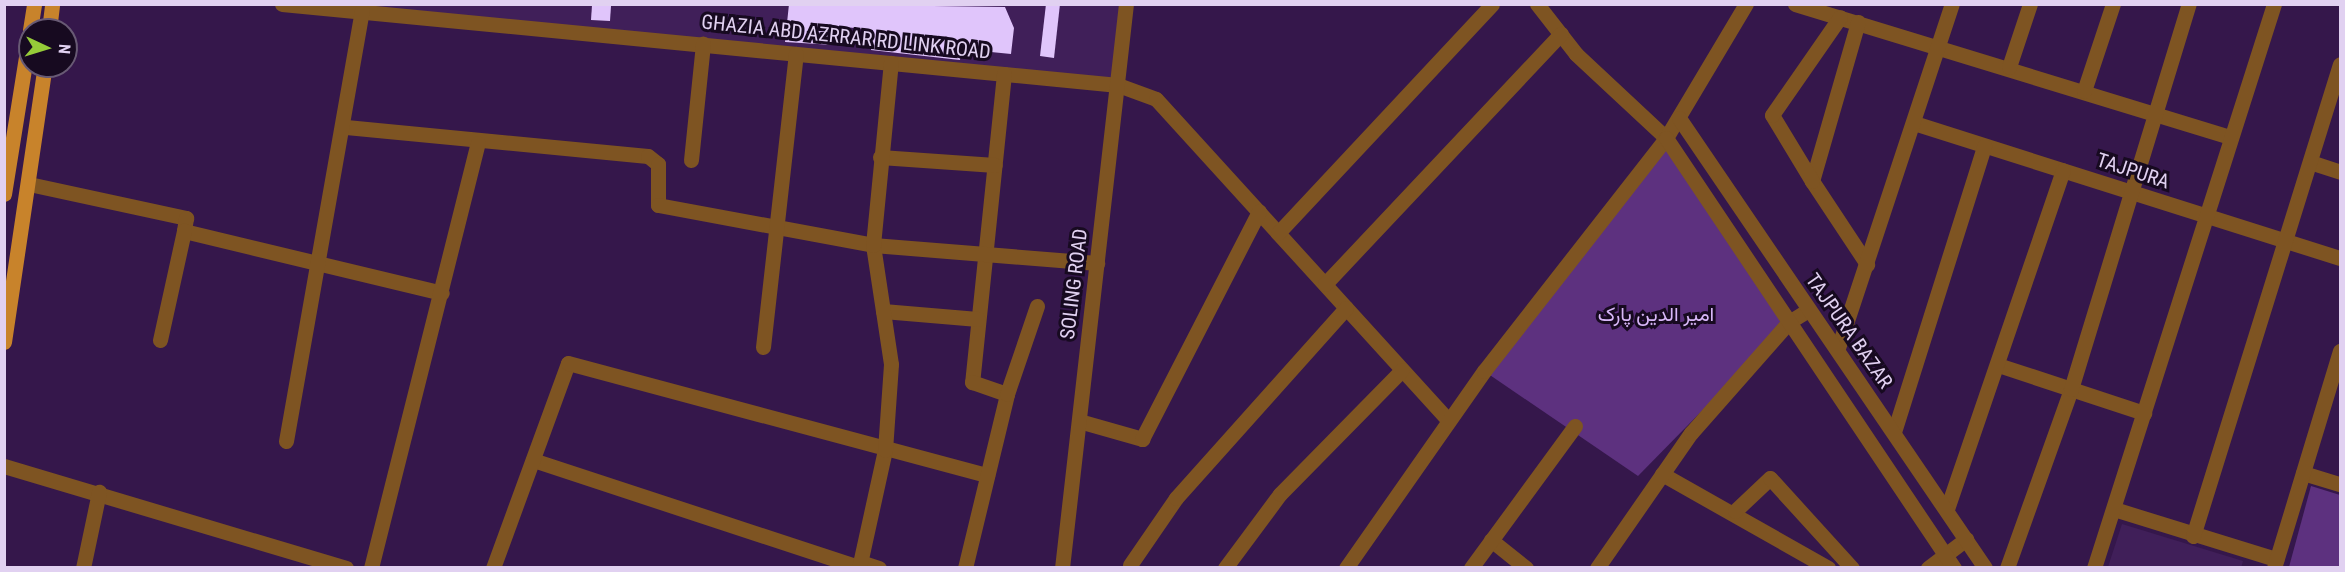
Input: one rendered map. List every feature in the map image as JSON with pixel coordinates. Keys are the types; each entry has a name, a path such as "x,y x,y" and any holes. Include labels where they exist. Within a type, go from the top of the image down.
{"main road":[{"path":"4,194 23,78"},
{"path":"4,342 43,78"},
{"path":"14,137 35,141"}],"street":[{"name":"GHAZIA ABD AZRRAR RD LINK ROAD","path":"282,4 1118,85 1156,99 1449,421"},
{"name":"SOLING ROAD","path":"1062,567 1126,4"},
{"path":"1278,232 1492,4"},
{"path":"1538,4 1561,34 1666,138 1953,567"},
{"path":"1346,567 1449,421 1666,138 1746,4"},
{"path":"1796,4 1939,44 2231,137"},
{"path":"1838,348 1868,264 1952,4"},
{"path":"2009,67 2030,4"},
{"path":"2084,90 2113,4"},
{"path":"2007,567 2071,389 2189,4"},
{"path":"2094,567 2274,4"},
{"path":"286,441 346,127 362,11"},
{"path":"1840,17 1772,115 1812,181 1868,264"},
{"path":"1812,181 1858,22"},
{"path":"1325,284 1561,34"},
{"path":"691,160 703,45"},
{"path":"763,347 796,54"},
{"path":"859,566 885,450 891,364 873,245 891,63"},
{"path":"2193,536 2289,242 2310,162 2340,64"},
{"path":"1004,74 972,382 1007,394"},
{"name":"TAJPURA BAZAR","path":"1680,118 1808,310 1838,348 1985,567"},
{"name":"TAJPURA","path":"1914,123 2340,258"},
{"path":"346,127 478,143 648,156 658,164 658,205 873,245 1097,263"},
{"path":"371,567 478,143"},
{"path":"1894,432 1984,146"},
{"path":"880,157 995,165"},
{"path":"2310,162 2340,172"},
{"path":"1947,509 2063,170"},
{"path":"29,184 186,218 160,340"},
{"path":"1079,421 1142,439 1259,212"},
{"path":"184,231 442,292"},
{"path":"965,567 1007,394 1037,306"},
{"path":"1130,565 1176,498 1346,308"},
{"path":"1597,567 1691,434 1789,322 1808,310"},
{"path":"883,311 978,319"},
{"path":"2114,509 2275,563 2340,351"},
{"path":"498,566 566,365 572,363 885,450 987,475"},
{"path":"1998,365 2144,413"},
{"path":"1225,567 1280,494 1402,370"},
{"path":"1471,567 1575,426"},
{"path":"533,460 859,566 879,567"},
{"path":"4,466 99,492 346,567"},
{"path":"2303,473 2340,484"},
{"path":"1662,474 1735,511 1828,567"},
{"path":"1735,511 1770,478 1852,567"},
{"path":"82,567 99,492"},
{"path":"1928,567 1966,539"},
{"path":"1491,540 1526,567"}],"shaded area":[{"path":"282,5 1126,5 1118,85"},
{"path":"2122,524 2243,561 2241,568 2108,567"}],"green space":[{"name":"امیر الدین پارک","path":"1666,138 1789,322 1638,476 1484,371"},
{"path":"2311,486 2340,495 2340,567 2289,567"}],"building":[{"path":"789,4 1005,7 1014,28 1011,54 961,49 960,60 871,50 873,30 836,26 834,45 785,42"},
{"path":"1046,4 1060,4 1054,58 1040,56"},
{"path":"592,5 611,6 610,21 591,20"}]}
